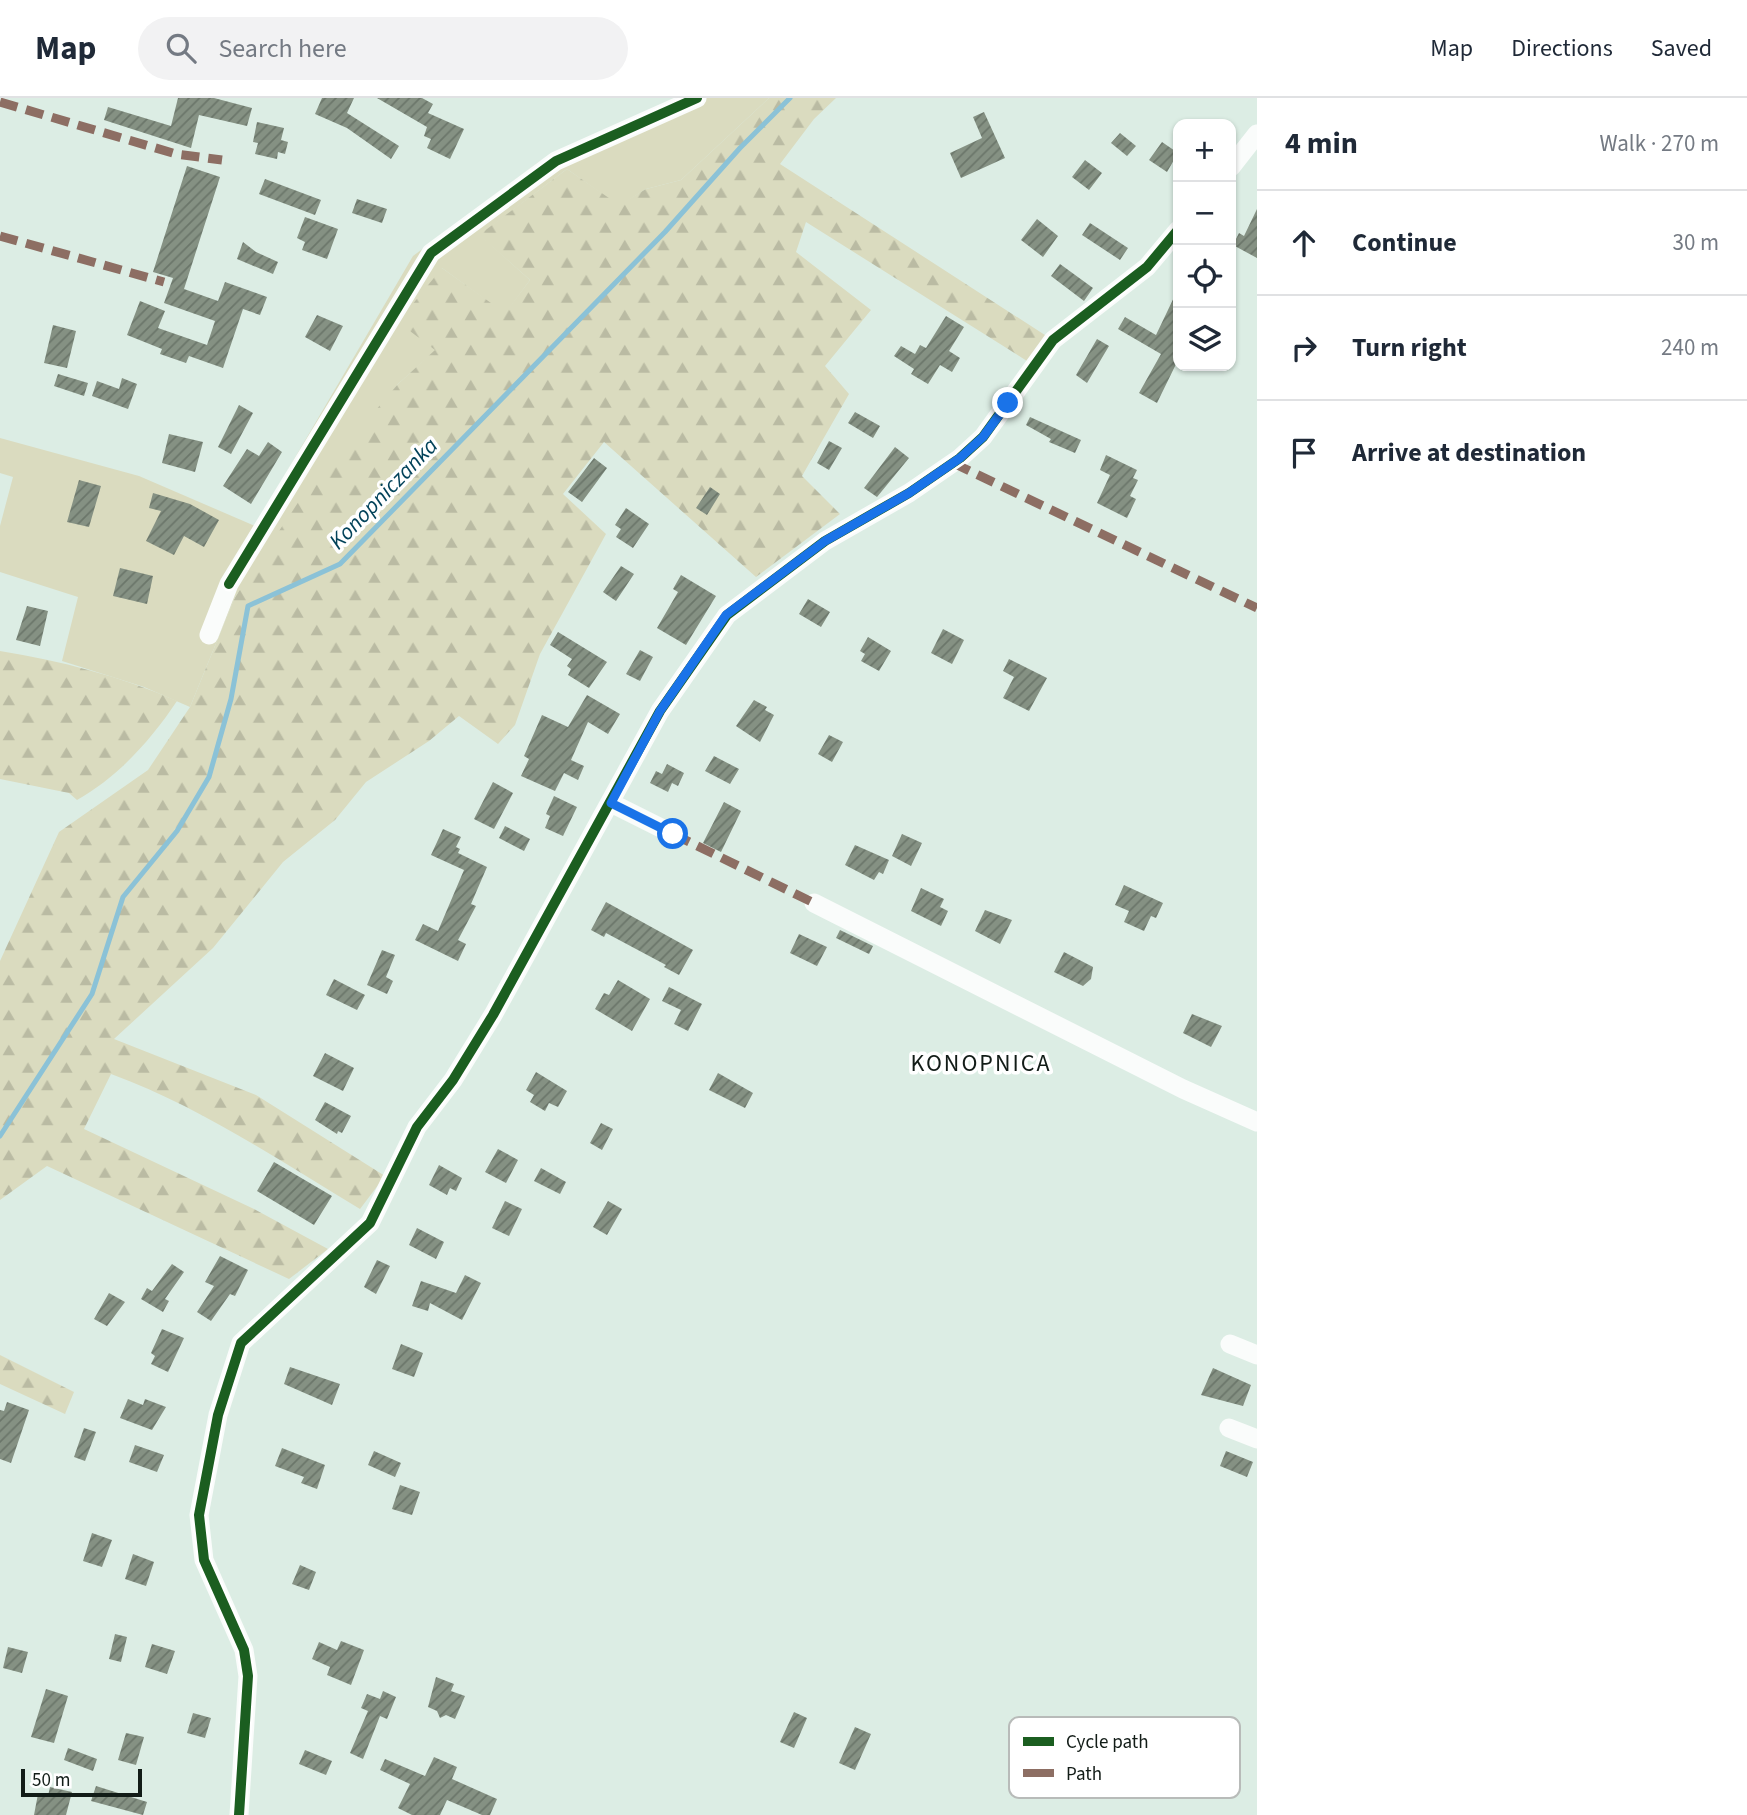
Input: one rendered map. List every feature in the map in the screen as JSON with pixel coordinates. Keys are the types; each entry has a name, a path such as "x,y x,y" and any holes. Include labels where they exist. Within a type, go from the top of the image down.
{"street":[{"path":"209,635 229,584 431,253 556,161 697,98"},
{"path":"1236,161 1257,134"},
{"path":"240,1815 248,1675 244,1650 204,1560 199,1515 218,1415 235,1354 250,1334 370,1223 416,1127 453,1080 493,1015 660,711 726,615 825,541 909,493 960,458 983,437 1053,340 1147,267 1173,236"},
{"path":"611,803 673,834"},
{"path":"814,904 1183,1089 1257,1122"},
{"path":"1230,1344 1257,1355"},
{"path":"1229,1428 1257,1439"}],"green space":[{"path":"682,98 769,98 681,180 646,189 619,206 567,169 480,235 530,280 505,314 442,268 436,350 398,384 235,597 190,707 144,687 62,661 78,597 0,572 0,526 13,477 0,473 0,438 139,476 255,526 413,256 540,161"},
{"path":"769,98 836,98 814,119 780,164 1048,337 1027,361 806,222 796,252 871,310 825,366 849,394 802,476 840,514 756,577 604,442 563,494 606,534 540,654 515,725 498,744 459,716 429,741 366,782 335,820 283,862 213,948 114,1039 256,1095 385,1176 360,1209 207,1118 111,1074 84,1129 254,1209 328,1249 289,1279 47,1166 0,1200 0,961 59,832 148,770 190,707 235,597 301,498 398,384 435,350 398,322 442,268 505,313 530,280 479,235 567,169 619,205 646,189 681,180"},
{"path":"0,651 90,670 177,701 156,730 120,769 77,800 69,793 0,779"},
{"path":"0,1355 74,1392 65,1414 0,1384"}],"building":[{"path":"178,98 214,98 252,108 247,126 199,115 191,148 104,120 108,107 171,126"},
{"path":"322,98 354,98 347,113 399,146 391,159 347,128 315,114"},
{"path":"377,98 422,98 433,104 428,113 464,129 450,159 427,148 431,139 424,136 427,127"},
{"path":"984,112 1005,158 961,178 950,153 982,138 973,117"},
{"path":"257,122 284,128 281,140 288,142 285,154 278,152 277,159 255,154 258,143 253,142"},
{"path":"1120,133 1136,146 1127,156 1111,143"},
{"path":"1162,142 1173,150 1173,162 1167,172 1149,160"},
{"path":"1085,160 1102,173 1089,190 1072,177"},
{"path":"187,166 220,177 184,289 218,301 225,282 267,297 260,315 243,309 223,368 189,356 186,363 160,354 162,349 127,335 140,301 165,311 158,328 207,345 215,321 164,303 173,278 153,272"},
{"path":"265,179 321,200 315,215 259,194"},
{"path":"357,199 387,209 382,223 352,213"},
{"path":"1257,209 1257,258 1236,247 1239,233 1244,236"},
{"path":"305,217 338,229 327,259 302,250 305,242 297,238"},
{"path":"1037,219 1058,236 1043,257 1021,240"},
{"path":"1090,223 1128,248 1120,260 1082,235"},
{"path":"243,242 256,252 278,262 273,274 237,259"},
{"path":"1060,264 1093,288 1084,301 1051,276"},
{"path":"1173,299 1173,370 1157,403 1139,393 1161,354 1118,329 1125,317 1156,335"},
{"path":"317,315 343,326 330,351 305,337"},
{"path":"946,316 964,327 949,351 960,358 952,372 940,365 928,384 911,374 914,369 894,356 901,346 915,354 920,345 926,348"},
{"path":"53,325 76,331 67,368 44,363"},
{"path":"1097,339 1109,346 1087,383 1076,375"},
{"path":"58,374 88,383 84,396 54,386"},
{"path":"122,378 137,384 128,409 92,396 97,381 119,389"},
{"path":"239,405 253,413 231,454 218,447"},
{"path":"855,412 880,426 873,438 848,423"},
{"path":"1030,417 1081,440 1075,453 1049,442 1051,439 1026,425"},
{"path":"169,434 203,442 195,472 162,463"},
{"path":"829,441 842,448 829,470 817,463"},
{"path":"268,442 282,452 251,504 223,486 247,449 259,456"},
{"path":"895,447 909,458 877,497 864,488"},
{"path":"1106,455 1137,470 1133,478 1138,480 1130,496 1136,499 1127,518 1097,503 1110,475 1100,470"},
{"path":"594,458 607,468 582,502 568,492"},
{"path":"79,480 101,486 89,527 67,522"},
{"path":"710,487 720,494 707,515 696,508"},
{"path":"153,493 190,504 219,520 204,547 184,536 174,555 146,541 161,511 149,508"},
{"path":"626,508 649,524 633,548 616,537 621,529 615,525"},
{"path":"621,566 634,574 616,601 603,592"},
{"path":"120,568 153,576 147,604 113,596"},
{"path":"681,575 716,596 686,645 657,628 678,592 673,589"},
{"path":"808,599 830,612 821,627 799,614"},
{"path":"27,606 48,611 40,646 16,640"},
{"path":"943,629 964,640 952,664 931,653"},
{"path":"558,632 607,662 589,688 568,675 571,669 567,666 572,659 550,645"},
{"path":"868,637 891,651 879,671 861,661 865,654 860,651"},
{"path":"640,650 653,657 640,681 626,674"},
{"path":"1009,659 1047,678 1029,711 1003,698 1014,677 1003,671"},
{"path":"587,695 620,714 608,734 588,722 571,760 584,766 578,780 564,773 555,791 521,776 529,759 524,756 542,715 568,727"},
{"path":"754,700 767,707 765,710 774,715 760,742 736,726"},
{"path":"829,735 843,742 832,762 818,754"},
{"path":"714,756 739,769 730,784 705,771"},
{"path":"667,764 684,773 678,786 672,783 668,792 650,783 656,771 662,774"},
{"path":"493,782 513,793 494,829 474,819"},
{"path":"554,796 577,807 563,836 545,828 550,816 546,814"},
{"path":"724,802 741,811 721,852 703,843"},
{"path":"505,826 530,839 524,851 499,838"},
{"path":"443,829 461,837 456,847 460,849 458,853 487,867 471,904 476,906 458,940 466,944 458,961 415,940 423,924 438,931 464,870 431,855"},
{"path":"902,834 922,843 911,866 892,856"},
{"path":"855,845 889,860 883,874 879,872 874,880 845,865"},
{"path":"1124,885 1163,903 1156,918 1151,916 1144,931 1124,922 1129,911 1115,905"},
{"path":"921,888 944,899 940,907 948,911 941,926 911,911"},
{"path":"606,902 693,950 679,975 664,967 666,965 606,933 604,937 591,930"},
{"path":"985,910 1012,920 1000,944 975,931"},
{"path":"840,930 873,946 869,954 836,938"},
{"path":"799,934 827,947 817,966 790,953"},
{"path":"382,950 395,955 386,977 393,981 387,994 367,985"},
{"path":"1064,952 1093,967 1091,979 1083,986 1054,972"},
{"path":"334,979 365,995 357,1010 326,995"},
{"path":"618,980 650,999 632,1031 595,1009 604,993 609,995"},
{"path":"669,987 702,1004 688,1031 674,1024 681,1010 662,1001"},
{"path":"1192,1014 1222,1026 1211,1047 1183,1033"},
{"path":"325,1053 354,1068 343,1091 313,1076"},
{"path":"536,1072 567,1091 558,1107 549,1103 545,1111 530,1102 534,1095 526,1090"},
{"path":"718,1073 753,1093 745,1108 709,1090"},
{"path":"325,1102 351,1116 342,1133 338,1131 337,1134 315,1120"},
{"path":"601,1123 613,1129 602,1150 590,1143"},
{"path":"498,1149 518,1160 506,1183 485,1172"},
{"path":"274,1162 332,1196 314,1225 257,1191"},
{"path":"439,1165 462,1178 456,1191 450,1188 447,1195 429,1185"},
{"path":"541,1168 566,1182 560,1194 534,1181"},
{"path":"505,1201 522,1209 509,1236 492,1228"},
{"path":"608,1201 622,1209 607,1235 593,1227"},
{"path":"417,1228 444,1242 436,1259 409,1245"},
{"path":"220,1256 248,1270 235,1296 230,1294 211,1321 197,1312 214,1286 205,1282"},
{"path":"377,1260 390,1266 376,1294 364,1287"},
{"path":"172,1264 184,1272 165,1299 169,1301 163,1312 141,1299 147,1288 152,1291"},
{"path":"465,1275 481,1283 462,1320 430,1303 428,1311 412,1306 421,1281 456,1293"},
{"path":"109,1293 125,1302 107,1326 94,1319"},
{"path":"162,1329 184,1338 168,1372 151,1364 155,1356 151,1353"},
{"path":"401,1344 423,1353 414,1377 392,1369"},
{"path":"290,1367 340,1384 332,1405 284,1384"},
{"path":"1213,1368 1251,1385 1243,1406 1201,1395"},
{"path":"128,1399 143,1405 145,1399 166,1407 152,1430 120,1418"},
{"path":"7,1402 29,1410 11,1463 0,1459 0,1410 4,1411"},
{"path":"84,1428 96,1432 85,1461 74,1457"},
{"path":"135,1445 164,1455 157,1472 129,1462"},
{"path":"282,1448 325,1465 317,1489 301,1483 304,1477 275,1466"},
{"path":"374,1451 401,1463 395,1477 368,1465"},
{"path":"1226,1451 1253,1462 1247,1477 1220,1466"},
{"path":"400,1485 420,1492 412,1515 392,1509"},
{"path":"92,1533 112,1540 102,1567 83,1561"},
{"path":"133,1554 154,1562 146,1586 125,1579"},
{"path":"300,1565 316,1572 309,1590 292,1584"},
{"path":"115,1634 127,1637 121,1662 109,1659"},
{"path":"341,1641 364,1650 351,1685 327,1675 330,1667 312,1659 319,1642 337,1650"},
{"path":"152,1644 175,1651 167,1674 145,1667"},
{"path":"8,1647 28,1652 22,1673 3,1668"},
{"path":"436,1677 454,1684 451,1691 465,1696 455,1719 446,1715 440,1718 437,1711 428,1707"},
{"path":"46,1689 68,1696 54,1743 31,1737"},
{"path":"383,1691 396,1697 387,1719 380,1716 363,1759 350,1753 368,1711 361,1708 367,1694 380,1699"},
{"path":"794,1712 807,1718 794,1748 780,1742"},
{"path":"193,1713 211,1718 205,1738 187,1733"},
{"path":"855,1727 871,1734 855,1770 839,1763"},
{"path":"126,1733 144,1737 136,1765 118,1760"},
{"path":"68,1748 97,1759 93,1771 64,1760"},
{"path":"305,1750 332,1761 326,1775 299,1764"},
{"path":"434,1757 457,1767 452,1779 497,1799 490,1815 482,1815 447,1800 440,1815 412,1815 398,1808 410,1784 380,1770 385,1759 425,1776"},
{"path":"96,1786 147,1802 143,1815 91,1801"},
{"path":"50,1787 72,1792 66,1815 34,1815 38,1794 48,1796"}],"waterway":[{"name":"Konopniczanka","path":"0,1136 92,994 123,897 177,831 209,777 231,699 248,606 340,564 665,232 740,148 790,98"}],"marked path":[{"path":"0,102 176,154 222,160"},
{"path":"0,236 164,282"},
{"path":"953,463 1257,608"},
{"path":"673,834 814,903"}],"cycle path":[{"path":"229,584 431,253 556,161 697,98"},
{"path":"239,1815 248,1676 244,1650 204,1560 199,1515 218,1415 241,1343 370,1223 417,1127 453,1080 493,1015 660,711 727,615 825,541 909,493 960,458 983,437 1053,340 1147,267 1173,236"}],"district":[{"name":"KONOPNICA","path":"981,1063"}],"route":[{"path":"673,834 611,803 660,711 710,635 726,615 792,564 825,541 909,493 960,458 983,437 1008,403"}]}
